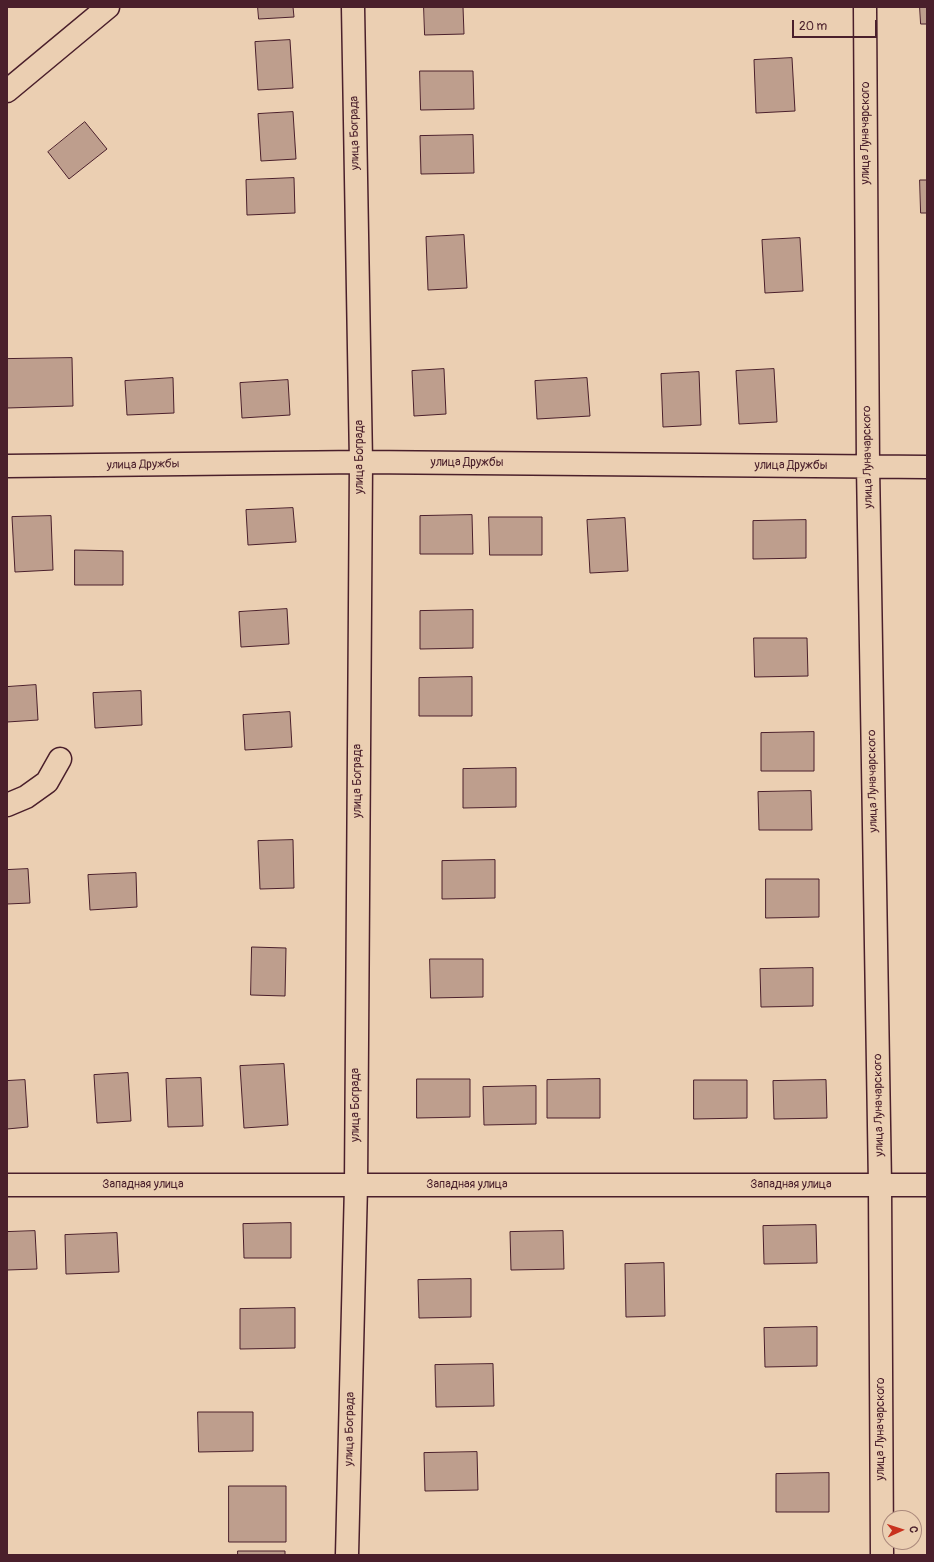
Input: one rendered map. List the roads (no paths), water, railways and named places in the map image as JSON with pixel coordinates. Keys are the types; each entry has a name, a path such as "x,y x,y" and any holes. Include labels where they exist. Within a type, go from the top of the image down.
{"street":[{"path":"7,91 108,7"},
{"name":"улица Бограда","path":"347,1555 356,1185 361,462 353,7"},
{"name":"улица Луначарского","path":"865,7 868,466 880,1185 882,1555"},
{"name":"улица Дружбы","path":"7,466 361,462 927,467"},
{"path":"7,805 26,797 47,782 60,759"},
{"name":"Западная улица","path":"7,1185 927,1185"}]}
